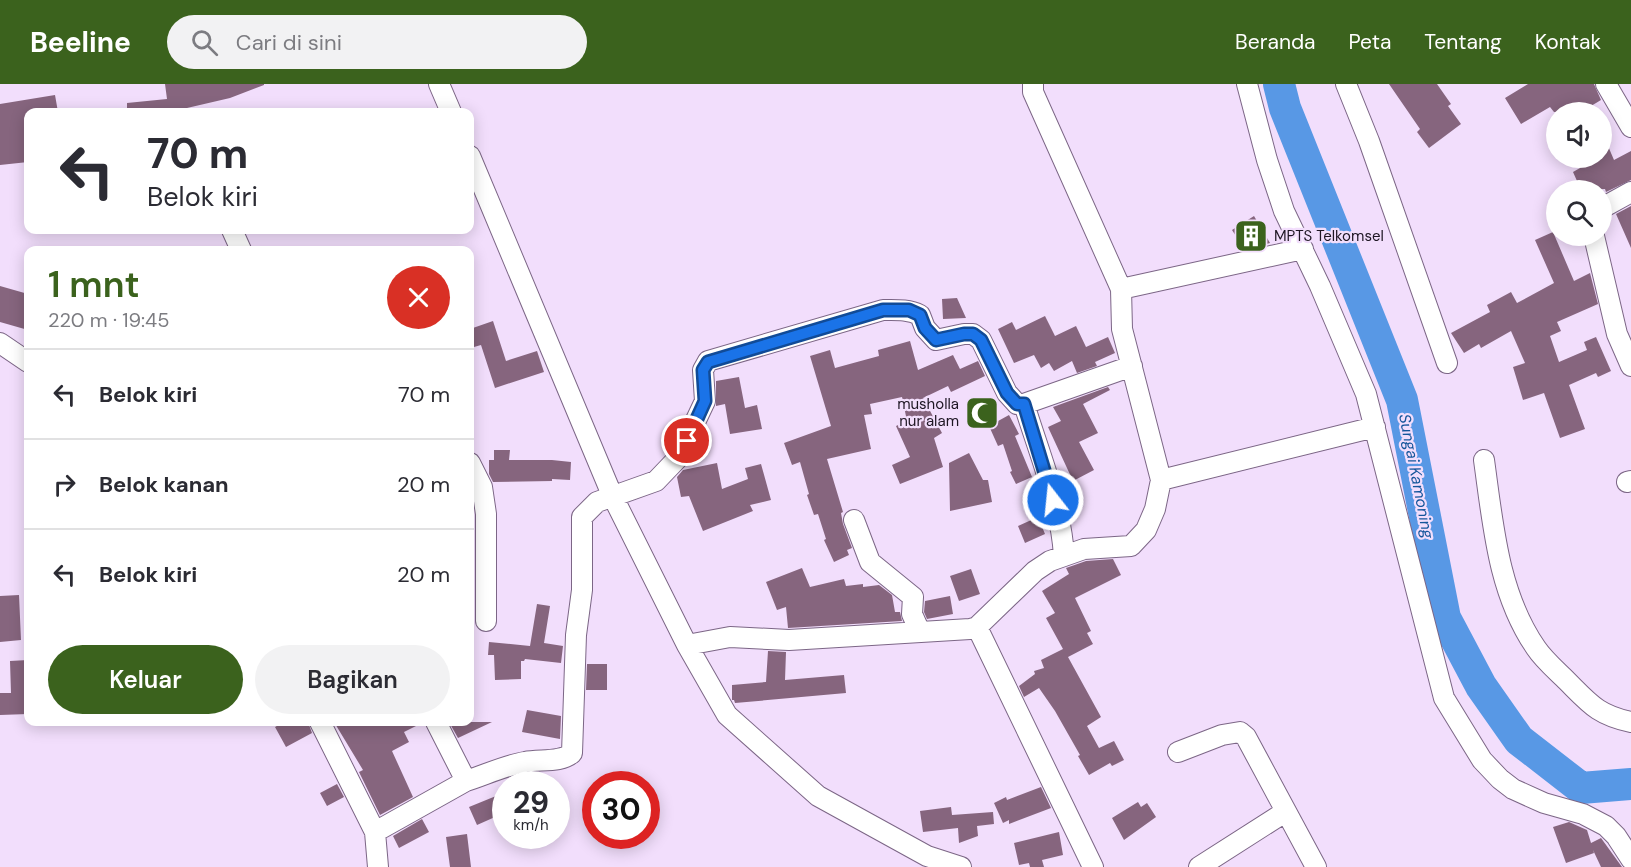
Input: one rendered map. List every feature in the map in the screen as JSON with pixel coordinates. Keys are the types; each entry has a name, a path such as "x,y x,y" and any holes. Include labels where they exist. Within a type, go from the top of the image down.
{"street":[{"path":"439,84 449,108"},
{"path":"687,645 730,637 789,640 977,627 1035,571 1050,561 1084,549 1131,546 1146,530 1155,509 1161,480 1122,329 1121,289 1042,113 1033,92 1033,84"},
{"path":"1247,84 1266,160 1284,211 1320,286 1366,394 1444,698 1482,760 1513,789 1544,803 1583,814 1606,826 1616,836 1631,859"},
{"path":"1346,84 1369,141 1447,363"},
{"path":"1606,84 1631,127"},
{"path":"474,166 612,495 687,645 726,715 818,796 927,856 961,867"},
{"path":"1612,202 1631,192"},
{"path":"1596,246 1617,334 1631,366"},
{"path":"1121,289 1303,249"},
{"path":"375,832 466,781 524,762 558,759 568,757 572,753 576,636 582,590 582,517 597,502 656,481 678,458 705,401 703,370 708,362 883,310 909,310 920,315 925,328 936,340 973,334 981,340 1007,393 1017,404 1024,404 1132,366"},
{"path":"0,343 24,359"},
{"path":"1024,404 1063,536 1064,556"},
{"path":"1161,480 1375,427"},
{"path":"1484,460 1502,574 1523,626 1537,649 1594,707 1610,717 1631,722"},
{"path":"474,471 482,487 486,514 486,621"},
{"path":"854,520 870,562 913,597 912,614 920,632"},
{"path":"977,627 1093,867"},
{"path":"322,726 375,832 378,867"},
{"path":"438,726 466,781"},
{"path":"1178,752 1222,735 1240,732 1250,744 1317,867"},
{"path":"1199,867 1285,812"}],"building":[{"path":"165,84 264,84 230,98 187,108 127,108 127,103 167,99"},
{"path":"1389,84 1437,84 1451,104 1448,106 1461,124 1429,148 1417,132 1420,129"},
{"path":"1528,84 1594,84 1601,100 1598,102 1546,102 1546,109 1521,124 1505,98"},
{"path":"55,95 57,108 24,108 24,162 0,165 0,104"},
{"path":"1631,151 1631,180 1612,189 1612,180 1577,180 1573,172 1580,168 1612,168 1612,155 1614,160"},
{"path":"1631,206 1631,248 1616,214"},
{"name":"MPTS Telkomsel","path":"1254,216 1270,243 1245,250 1232,230"},
{"path":"1546,235 1546,246 1559,246 1574,281 1590,273 1598,304 1557,322 1561,331 1550,336 1559,362 1587,350 1584,342 1596,337 1611,371 1598,377 1596,373 1569,385 1585,429 1560,438 1544,393 1523,400 1513,367 1525,363 1511,331 1481,348 1479,344 1464,353 1451,333 1490,312 1487,305 1511,292 1517,303 1554,283 1535,240"},
{"path":"0,286 24,293 24,329 0,322"},
{"path":"957,298 966,318 943,319 942,299"},
{"path":"1045,316 1055,336 1076,326 1086,347 1108,337 1115,353 1095,362 1097,366 1077,373 1072,361 1054,371 1049,363 1041,368 1034,355 1014,363 998,329 1012,322 1016,330"},
{"path":"493,321 506,361 537,351 544,372 495,388 481,345 474,347 474,328"},
{"path":"910,341 918,370 953,355 960,369 978,361 985,376 951,392 948,386 923,398 942,433 934,438 943,467 900,484 892,465 910,457 896,426 907,421 902,397 870,404 872,414 864,415 871,449 827,459 843,512 841,513 843,524 852,548 847,550 849,555 834,562 824,540 826,539 818,514 814,515 807,495 809,494 800,462 792,465 784,443 831,426 810,356 830,350 835,368 879,356 878,350"},
{"path":"739,377 745,408 757,405 762,429 730,434 725,404 716,406 716,381"},
{"path":"1108,387 1110,390 1083,404 1098,433 1079,442 1094,470 1073,481 1048,427 1061,421 1053,407"},
{"path":"1009,415 1019,434 1015,436 1032,477 1016,484 1010,472 1012,471 1003,444 998,446 989,426"},
{"path":"494,450 510,450 509,460 571,462 570,480 493,482 489,474 489,460 494,460"},
{"path":"969,453 983,480 988,480 992,502 950,511 949,463"},
{"path":"717,463 722,489 748,479 745,468 761,464 771,500 750,505 753,511 703,531 689,496 681,497 677,477 683,470"},
{"path":"1038,517 1045,534 1025,543 1018,526"},
{"path":"1113,559 1121,575 1075,598 1091,631 1087,633 1093,644 1068,657 1101,717 1087,726 1099,748 1114,741 1124,760 1112,766 1110,763 1089,775 1055,711 1039,688 1024,697 1019,686 1035,674 1034,671 1044,668 1041,660 1063,649 1046,618 1055,613 1042,591 1069,574 1066,568 1086,561"},
{"path":"802,568 810,587 844,579 846,586 879,585 892,595 895,612 900,612 902,621 788,628 786,607 777,610 766,582"},
{"path":"971,569 980,594 959,601 950,576"},
{"path":"19,595 21,640 0,642 0,596"},
{"path":"950,596 953,614 927,619 924,612 925,601"},
{"path":"537,604 550,606 544,643 563,646 561,663 525,659 521,661 521,679 495,680 494,655 488,655 489,642 530,646"},
{"path":"768,651 786,652 785,680 844,675 846,693 735,703 732,700 732,685 766,682"},
{"path":"24,660 24,714 0,715 0,693 11,693 10,661"},
{"path":"587,664 607,664 607,690 586,690"},
{"path":"527,710 561,716 560,739 522,732"},
{"path":"474,722 492,722 458,738 451,726 474,726"},
{"path":"309,726 312,733 286,747 275,727"},
{"path":"336,726 416,726 404,732 409,742 392,751 413,797 380,815 359,772 363,770"},
{"path":"337,784 344,797 327,806 320,793"},
{"path":"1041,787 1051,808 1009,824 1009,820 1003,823 994,803 1006,797 1007,800"},
{"path":"492,798 492,818 477,825 469,807"},
{"path":"1138,802 1141,807 1147,803 1156,817 1124,840 1112,818"},
{"path":"951,807 952,815 993,812 994,824 977,826 978,836 959,843 958,828 923,832 920,811"},
{"path":"422,819 429,832 399,848 393,836"},
{"path":"1569,822 1587,830 1591,843 1601,838 1622,867 1601,867 1593,850 1594,853 1566,863 1553,827"},
{"path":"1059,832 1063,855 1042,860 1044,867 1030,867 1029,863 1019,865 1014,843"},
{"path":"467,834 471,867 450,867 446,837"}],"waterway":[{"name":"Sungai Kamoning","path":"1279,84 1285,108 1402,400 1445,618 1481,686 1519,740 1581,788 1631,784"}],"place":[{"name":"MPTS Telkomsel","path":"1251,236"},
{"name":"musholla nur alam","path":"982,413"}],"route":[{"path":"687,441 705,401 703,370 708,362 883,310 909,310 920,315 925,328 936,340 973,334 981,340 1007,393 1017,404 1024,404 1053,500"}]}
